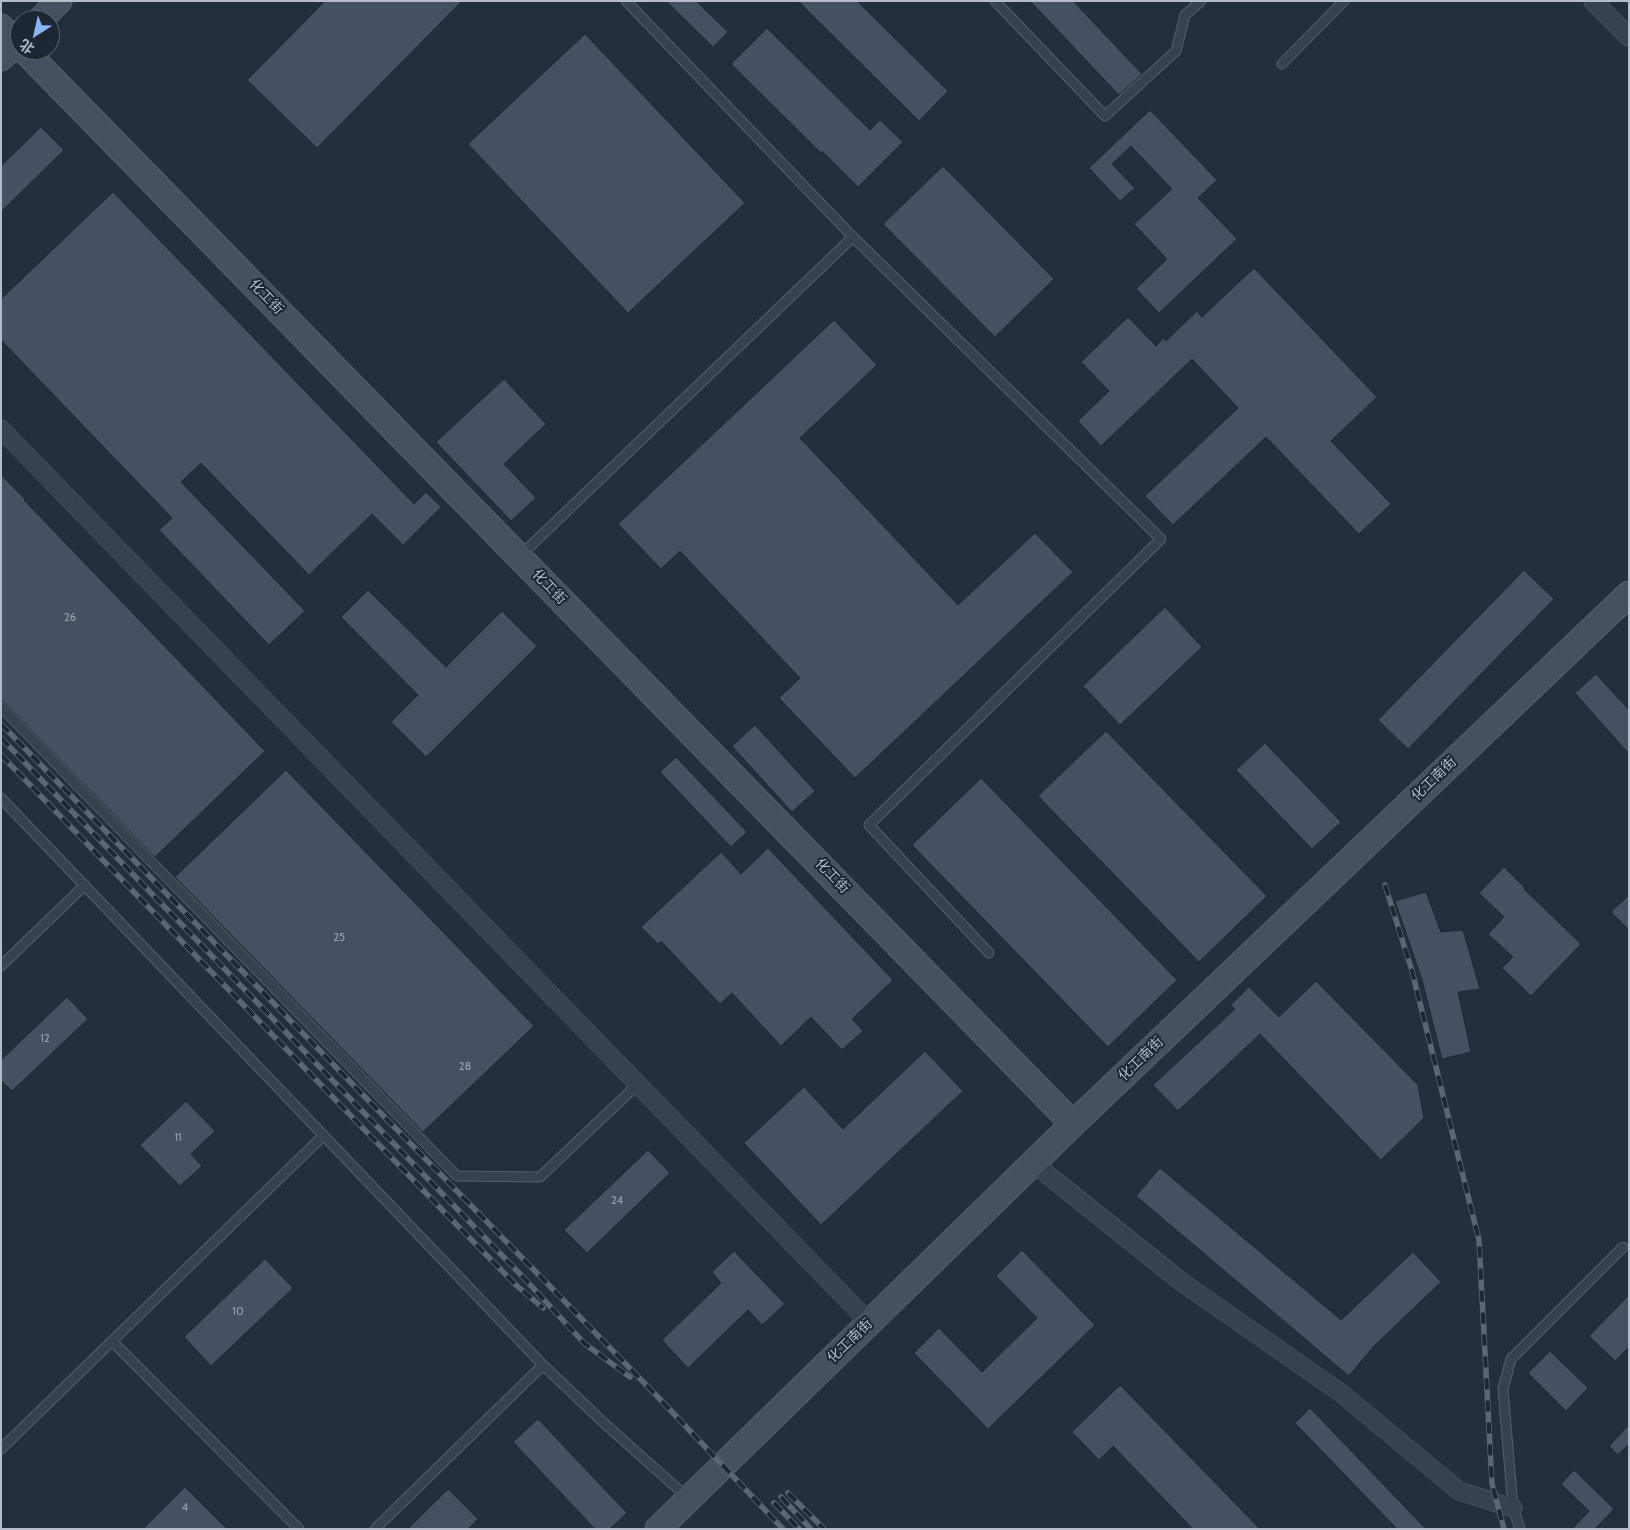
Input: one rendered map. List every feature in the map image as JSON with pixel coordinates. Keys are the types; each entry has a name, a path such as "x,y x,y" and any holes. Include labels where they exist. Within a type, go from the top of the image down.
{"street":[{"path":"50,10 59,1"},
{"path":"1593,1 1629,37"},
{"name":"化工街","path":"30,60 519,556 1073,1124"},
{"path":"1,429 869,1322"},
{"name":"化工南街","path":"658,1529 1073,1124 1629,594"},
{"path":"1033,1163 1183,1283 1341,1393 1459,1491 1513,1508"}],"lane":[{"path":"626,1 853,237 1161,539 869,825 989,953"},
{"path":"995,1 1105,116 1176,51 1185,15 1201,1"},
{"path":"1282,64 1344,1"},
{"path":"519,556 853,237"},
{"path":"1,707 456,1176 540,1177 638,1084"},
{"path":"1,798 543,1365 604,1424 689,1498"},
{"path":"1,966 84,886"},
{"path":"1,1449 323,1136"},
{"path":"1520,1529 1513,1508 1503,1389 1512,1359 1624,1247"},
{"path":"112,1341 298,1529"},
{"path":"375,1529 543,1365"}],"building":[{"path":"325,1 462,1 317,148 247,80"},
{"path":"666,1 696,1 728,32 713,47"},
{"path":"798,1 857,1 948,91 919,121"},
{"path":"1030,1 1073,1 1142,74 1119,95"},
{"path":"767,28 870,130 880,120 903,142 858,187 731,64"},
{"path":"585,34 745,203 628,313 468,144"},
{"path":"1150,110 1217,180 1198,198 1237,239 1159,313 1136,289 1167,259 1134,224 1172,189 1131,146 1112,164 1135,188 1120,201 1089,168"},
{"path":"41,127 64,150 1,212 1,166"},
{"path":"943,166 1054,279 995,337 883,224"},
{"path":"113,192 414,504 426,492 441,507 403,545 372,514 309,575 201,463 181,482 305,611 269,645 159,530 172,518 1,340 1,299"},
{"path":"1254,268 1377,397 1331,441 1391,504 1359,534 1266,437 1173,525 1145,496 1238,408 1192,359 1101,446 1078,421 1109,391 1081,362 1128,317 1156,346 1164,338 1166,341 1197,311 1202,317"},
{"path":"834,320 877,365 800,438 958,605 1035,533 1073,572 855,778 779,698 800,678 680,551 661,569 618,524"},
{"path":"504,379 546,424 504,464 536,498 511,521 436,442"},
{"path":"1,475 265,751 155,857 1,701"},
{"path":"1524,570 1554,599 1408,749 1378,720"},
{"path":"368,590 446,667 502,611 537,646 426,757 391,722 418,695 341,617"},
{"path":"1165,607 1202,647 1120,725 1083,686"},
{"path":"1596,674 1629,710 1629,754 1575,693"},
{"path":"755,725 815,791 792,812 732,746"},
{"path":"1106,731 1267,896 1199,962 1038,796"},
{"path":"1265,743 1341,822 1312,849 1236,770"},
{"path":"676,757 747,832 731,847 660,772"},
{"path":"286,770 534,1026 423,1132 175,877"},
{"path":"981,778 1177,980 1108,1047 912,845"},
{"path":"768,848 893,980 852,1019 863,1031 842,1050 811,1017 781,1046 732,993 720,1004 661,941 658,944 641,927 721,852 741,874"},
{"path":"1504,867 1581,944 1531,996 1502,968 1513,957 1488,934 1504,917 1479,893"},
{"path":"1426,892 1441,932 1463,930 1480,989 1458,992 1471,1052 1442,1059 1422,980 1395,901"},
{"path":"1629,895 1629,930 1611,912"},
{"path":"1316,981 1418,1085 1424,1118 1381,1160 1260,1034 1178,1111 1153,1085 1235,1009 1231,1005 1249,987 1279,1017"},
{"path":"67,997 88,1019 12,1091 1,1080 1,1060"},
{"path":"925,1051 963,1091 821,1225 744,1143 804,1087 843,1129"},
{"path":"186,1101 215,1131 191,1154 202,1166 180,1186 140,1145"},
{"path":"648,1150 670,1173 587,1253 564,1230"},
{"path":"1160,1168 1341,1320 1413,1252 1441,1282 1373,1347 1349,1376 1136,1196"},
{"path":"1022,1250 1095,1325 988,1429 914,1353 939,1328 982,1372 1037,1318 996,1276"},
{"path":"734,1251 785,1304 762,1325 748,1310 688,1368 662,1340 721,1283 712,1272"},
{"path":"265,1259 293,1288 211,1366 184,1337"},
{"path":"1629,1295 1629,1347 1615,1361 1589,1336"},
{"path":"1550,1351 1588,1388 1566,1411 1528,1373"},
{"path":"1120,1385 1260,1529 1193,1529 1113,1446 1099,1460 1072,1432"},
{"path":"1310,1408 1426,1529 1397,1529 1295,1423"},
{"path":"538,1419 627,1513 610,1529 595,1529 513,1442"},
{"path":"1629,1425 1629,1444 1618,1455 1609,1446"},
{"path":"1574,1470 1614,1509 1595,1529 1572,1529 1589,1511 1561,1484"},
{"path":"185,1487 227,1529 143,1529"},
{"path":"448,1489 478,1519 468,1529 408,1529"}],"railway":[{"path":"1,724 655,1394 783,1529"},
{"path":"1,738 521,1275 585,1344 630,1377"},
{"path":"1,755 454,1222 516,1285 543,1308"},
{"path":"1385,885 1412,971 1479,1240 1492,1484 1504,1529"},
{"path":"788,1493 824,1529"},
{"path":"781,1497 811,1529"},
{"path":"774,1503 799,1529"}]}
